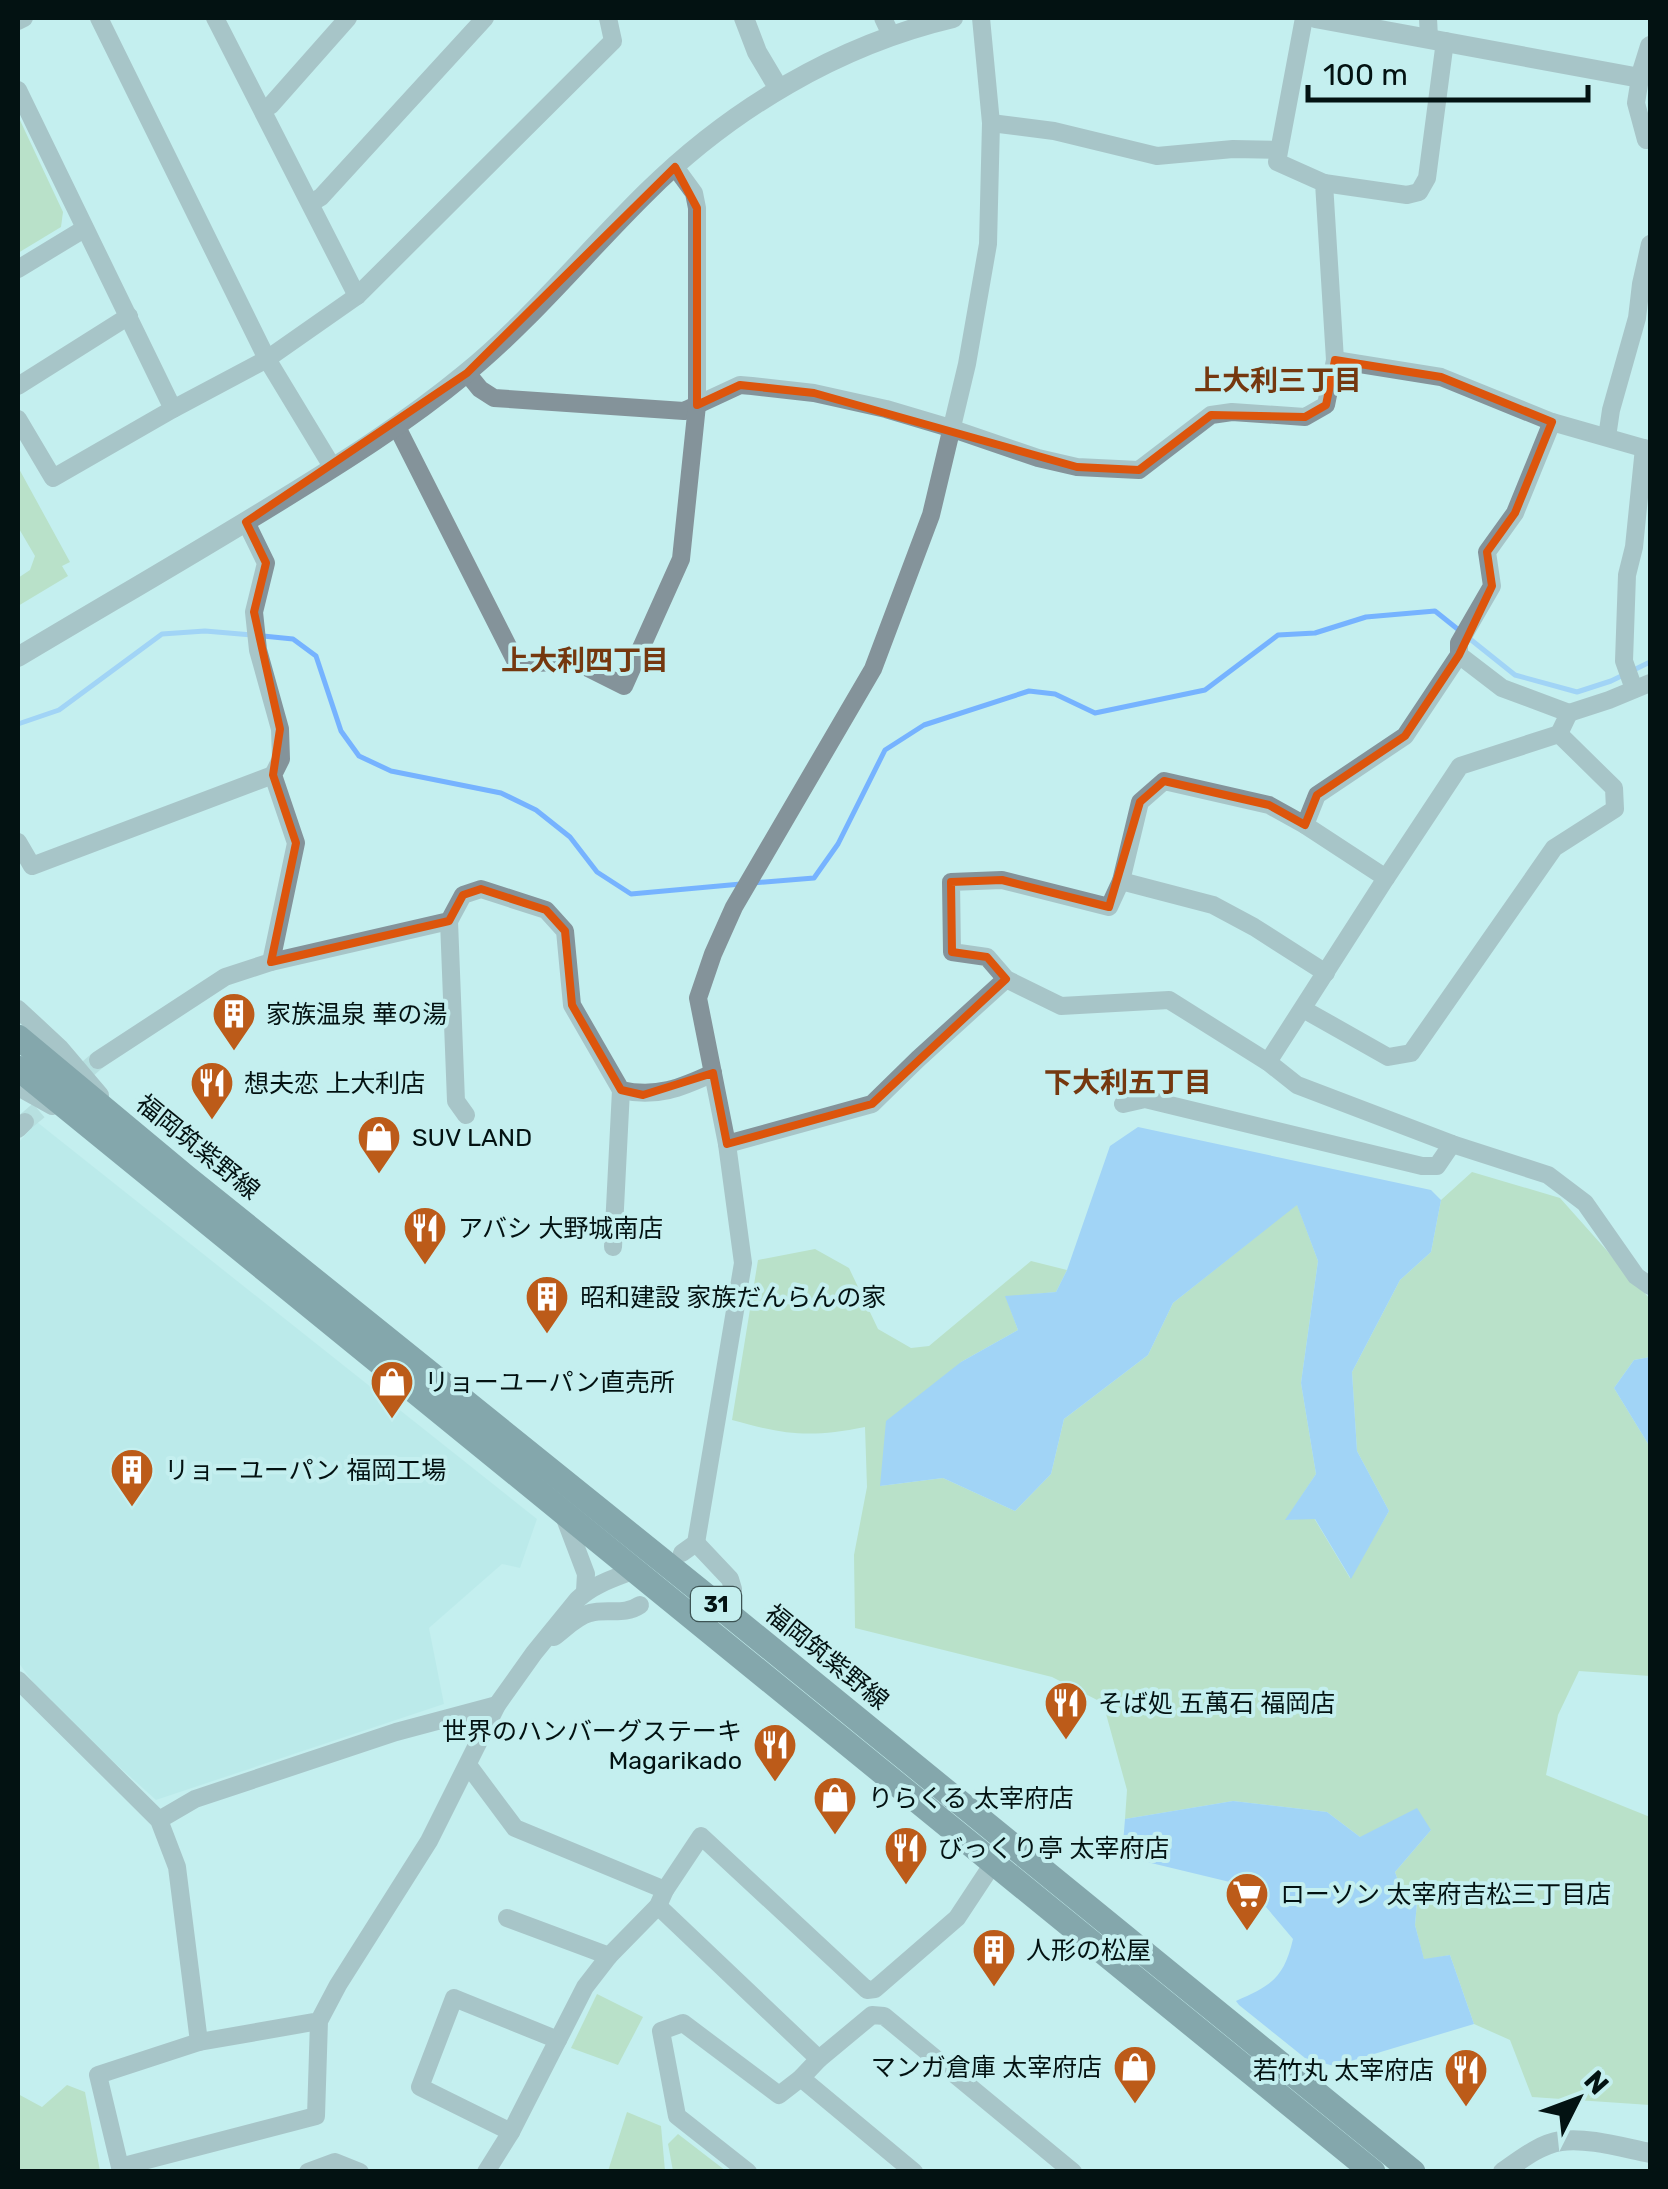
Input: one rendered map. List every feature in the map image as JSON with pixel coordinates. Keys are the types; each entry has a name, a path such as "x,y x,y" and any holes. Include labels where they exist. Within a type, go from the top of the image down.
{"main road":[{"name":"福岡筑紫野線","path":"18,1037 106,1124 562,1512 1373,2172"},
{"name":"福岡筑紫野線","path":"18,1068 106,1124 720,1607 1413,2172"}],"street":[{"path":"100,18 266,359 333,468"},
{"path":"215,18 357,296"},
{"path":"262,110 272,104 348,18"},
{"path":"311,203 321,197 485,18"},
{"path":"18,418 52,478 266,359 357,296 613,41 608,18"},
{"path":"744,18 757,52 779,88"},
{"path":"18,656 246,522 397,427 467,373 530,316 648,190 713,134 779,88 887,26 953,18"},
{"path":"720,1607 733,1590 730,1579 689,1548 744,1263 728,1144 698,998 734,907 873,669 930,515 966,364 988,244 991,123 981,18"},
{"path":"1304,18 1277,162 1324,183 1407,194 1418,192 1426,178 1434,32"},
{"path":"1316,18 1434,32 1646,80"},
{"path":"1649,143 1636,103 1646,80 1650,46"},
{"path":"18,90 173,409"},
{"path":"991,123 1054,131 1156,156 1233,149 1278,150"},
{"path":"397,427 516,664 574,661 624,686 682,559 697,405 698,208 694,193 675,167"},
{"path":"467,373 494,398 646,410 684,411 740,384 814,394 950,428 1038,458 1077,467 1139,470 1211,415 1232,412 1306,417 1326,405 1336,360 1324,183"},
{"path":"18,269 84,230"},
{"path":"1606,437 1610,410 1638,318 1650,244"},
{"path":"18,386 129,316"},
{"path":"1336,360 1441,377 1552,422 1647,449 1627,575 1624,661 1642,686 1569,714 1502,688 1459,649"},
{"path":"1305,825 1317,795 1405,736 1459,649 1474,613 1492,586 1486,552 1516,513 1552,422"},
{"path":"18,842 32,866 273,775 281,759 280,729 258,650 254,612 266,562 246,522"},
{"path":"1268,1062 1460,766 1559,734 1569,714"},
{"path":"1303,1009 1388,1057 1410,1053 1554,848 1615,809 1614,788 1559,734"},
{"path":"271,962 296,844 273,775"},
{"path":"1386,878 1305,825 1268,806 1164,781 1140,802 1122,881 1109,907 1002,880 951,882 952,952 987,957 1006,979 1061,1006 1170,1000 1297,1084 1452,1144 1548,1175 1585,1204 1636,1276 1650,1286"},
{"path":"1122,881 1213,905 1326,972"},
{"path":"466,1116 456,1101 449,921 463,895 481,889 546,910 565,931 572,1005 621,1090 614,1247"},
{"path":"98,1060 225,977 271,962 449,921"},
{"path":"728,1144 872,1104 1006,979"},
{"path":"18,1009 91,1082 106,1124"},
{"path":"621,1090 643,1095 685,1086 713,1073"},
{"path":"18,1087 106,1124"},
{"path":"1123,1104 1145,1100 1422,1166 1436,1166 1452,1144"},
{"path":"562,1512 586,1574 586,1591"},
{"path":"319,2021 198,2042 98,2074 120,2167 316,2116 319,2021 429,1841 497,1705 566,1611 586,1591 635,1570"},
{"path":"534,1653 591,1612 627,1611 640,1605"},
{"path":"18,1680 159,1820 177,1867 198,2042"},
{"path":"159,1820 195,1799 396,1732 497,1705"},
{"path":"468,1765 514,1828 662,1898 818,2058"},
{"path":"486,2172 511,2132 584,1987 662,1898 702,1836 866,1990 875,1990 957,1918 994,1862"},
{"path":"507,1918 609,1956"},
{"path":"511,2132 420,2086 454,1998 558,2040"},
{"path":"748,2172 677,2116 661,2032 684,2023 779,2096 818,2058 872,2015 884,2016 1074,2172"},
{"path":"801,2078 914,2172"},
{"path":"1503,2172 1532,2152 1561,2141 1596,2142 1650,2154"},
{"path":"308,2172 334,2162 360,2172"}],"highlighted area":[{"path":"675,167 697,208 697,405 740,385 814,393 1077,467 1139,470 1211,415 1305,417 1326,405 1335,360 1441,377 1552,422 1515,513 1487,552 1492,586 1459,655 1405,736 1317,795 1305,825 1269,805 1164,781 1140,802 1109,907 1002,880 951,882 952,952 987,957 1006,979 872,1104 727,1144 713,1073 643,1095 621,1090 572,1005 565,931 546,910 481,889 463,895 449,921 271,962 296,843 273,775 280,729 254,612 266,563 246,522 467,373"}],"shaded area":[{"name":"リョーユーパン 福岡工場","path":"37,1122 537,1519 520,1568 502,1564 429,1628 444,1704 156,1800 49,1704 18,1662 18,1143"}],"green space":[{"path":"18,116 63,212 61,227 18,253"},
{"path":"18,467 70,562 62,566 68,576 18,606 18,578 30,570 35,556 18,527"},
{"path":"1472,1172 1560,1198 1650,1299 1650,1357 1634,1360 1614,1388 1650,1447 1650,1676 1579,1671 1558,1715 1546,1775 1650,1817 1650,2105 1532,2097 1510,2040 1474,2024 1450,1955 1424,1960 1415,1925 1417,1902 1402,1892 1395,1872 1431,1830 1360,1837 1327,1812 1233,1801 1125,1819 1127,1790 1103,1703 1052,1677 855,1628 854,1555 867,1487 865,1427 798,1433 732,1420 758,1260 815,1249 849,1268 878,1329 911,1348 929,1346 1031,1261 1067,1270 1056,1292 1006,1297 1018,1330 961,1362 880,1486 943,1478 1015,1511 1051,1474 1064,1419 1148,1355 1173,1303 1297,1204 1318,1261 1301,1383 1316,1474 1286,1520 1314,1518 1350,1578 1389,1511 1357,1451 1352,1372 1400,1280 1431,1252 1441,1200"},
{"path":"597,1994 643,2017 618,2065 571,2048"},
{"path":"67,2085 85,2092 100,2171 18,2171 18,2094 42,2107"},
{"path":"627,2112 661,2126 665,2171 608,2171"},
{"path":"678,2134 726,2171 673,2171 668,2144"}],"water":[{"path":"1138,1127 1431,1190 1441,1200 1431,1252 1400,1280 1352,1372 1357,1451 1389,1511 1351,1579 1315,1519 1285,1520 1316,1474 1301,1383 1318,1261 1297,1205 1173,1303 1148,1355 1064,1419 1051,1474 1015,1511 943,1478 880,1486 886,1421 961,1362 1018,1330 1005,1296 1056,1292 1110,1146"},
{"path":"1650,1357 1650,1447 1614,1388 1634,1360"},
{"path":"1233,1801 1327,1812 1360,1837 1417,1808 1431,1830 1395,1872 1402,1892 1417,1902 1415,1925 1424,1959 1450,1955 1474,2024 1334,2066 1305,2058 1239,2005 1236,2001 1267,1985 1280,1972 1293,1939 1266,1907 1234,1883 1122,1856 1125,1819"}],"waterway":[{"path":"752,883 814,878 838,844 885,750 924,725 1029,691 1055,694 1095,713 1205,690 1278,635 1315,633 1366,617 1435,611 1515,675 1577,692 1650,662"},
{"path":"18,724 59,710 162,634 205,631 252,635"},
{"path":"263,636 293,639 316,656 341,731 359,756 391,771 501,793 536,810 570,837 597,872 631,894 741,884"}],"tunnel":[{"path":"25,1122 98,1060"}],"place":[{"name":"家族温泉 華の湯","path":"234,1052"},
{"name":"想夫恋 上大利店","path":"212,1121"},
{"name":"SUV LAND","path":"379,1175"},
{"name":"アバシ 大野城南店","path":"425,1266"},
{"name":"昭和建設 家族だんらんの家","path":"547,1335"},
{"name":"リョーユーパン直売所","path":"392,1420"},
{"name":"リョーユーパン 福岡工場","path":"132,1508"},
{"name":"そば処 五萬石 福岡店","path":"1066,1741"},
{"name":"世界のハンバーグステーキ Magarikado","path":"775,1783"},
{"name":"りらくる 太宰府店","path":"835,1836"},
{"name":"びっくり亭 太宰府店","path":"906,1886"},
{"name":"ローソン 太宰府吉松三丁目店","path":"1247,1932"},
{"name":"人形の松屋","path":"994,1988"},
{"name":"マンガ倉庫 太宰府店","path":"1135,2105"},
{"name":"若竹丸 太宰府店","path":"1466,2108"}],"district":[{"name":"上大利三丁目","path":"1278,380"},
{"name":"上大利四丁目","path":"585,660"},
{"name":"下大利五丁目","path":"1128,1082"}]}
